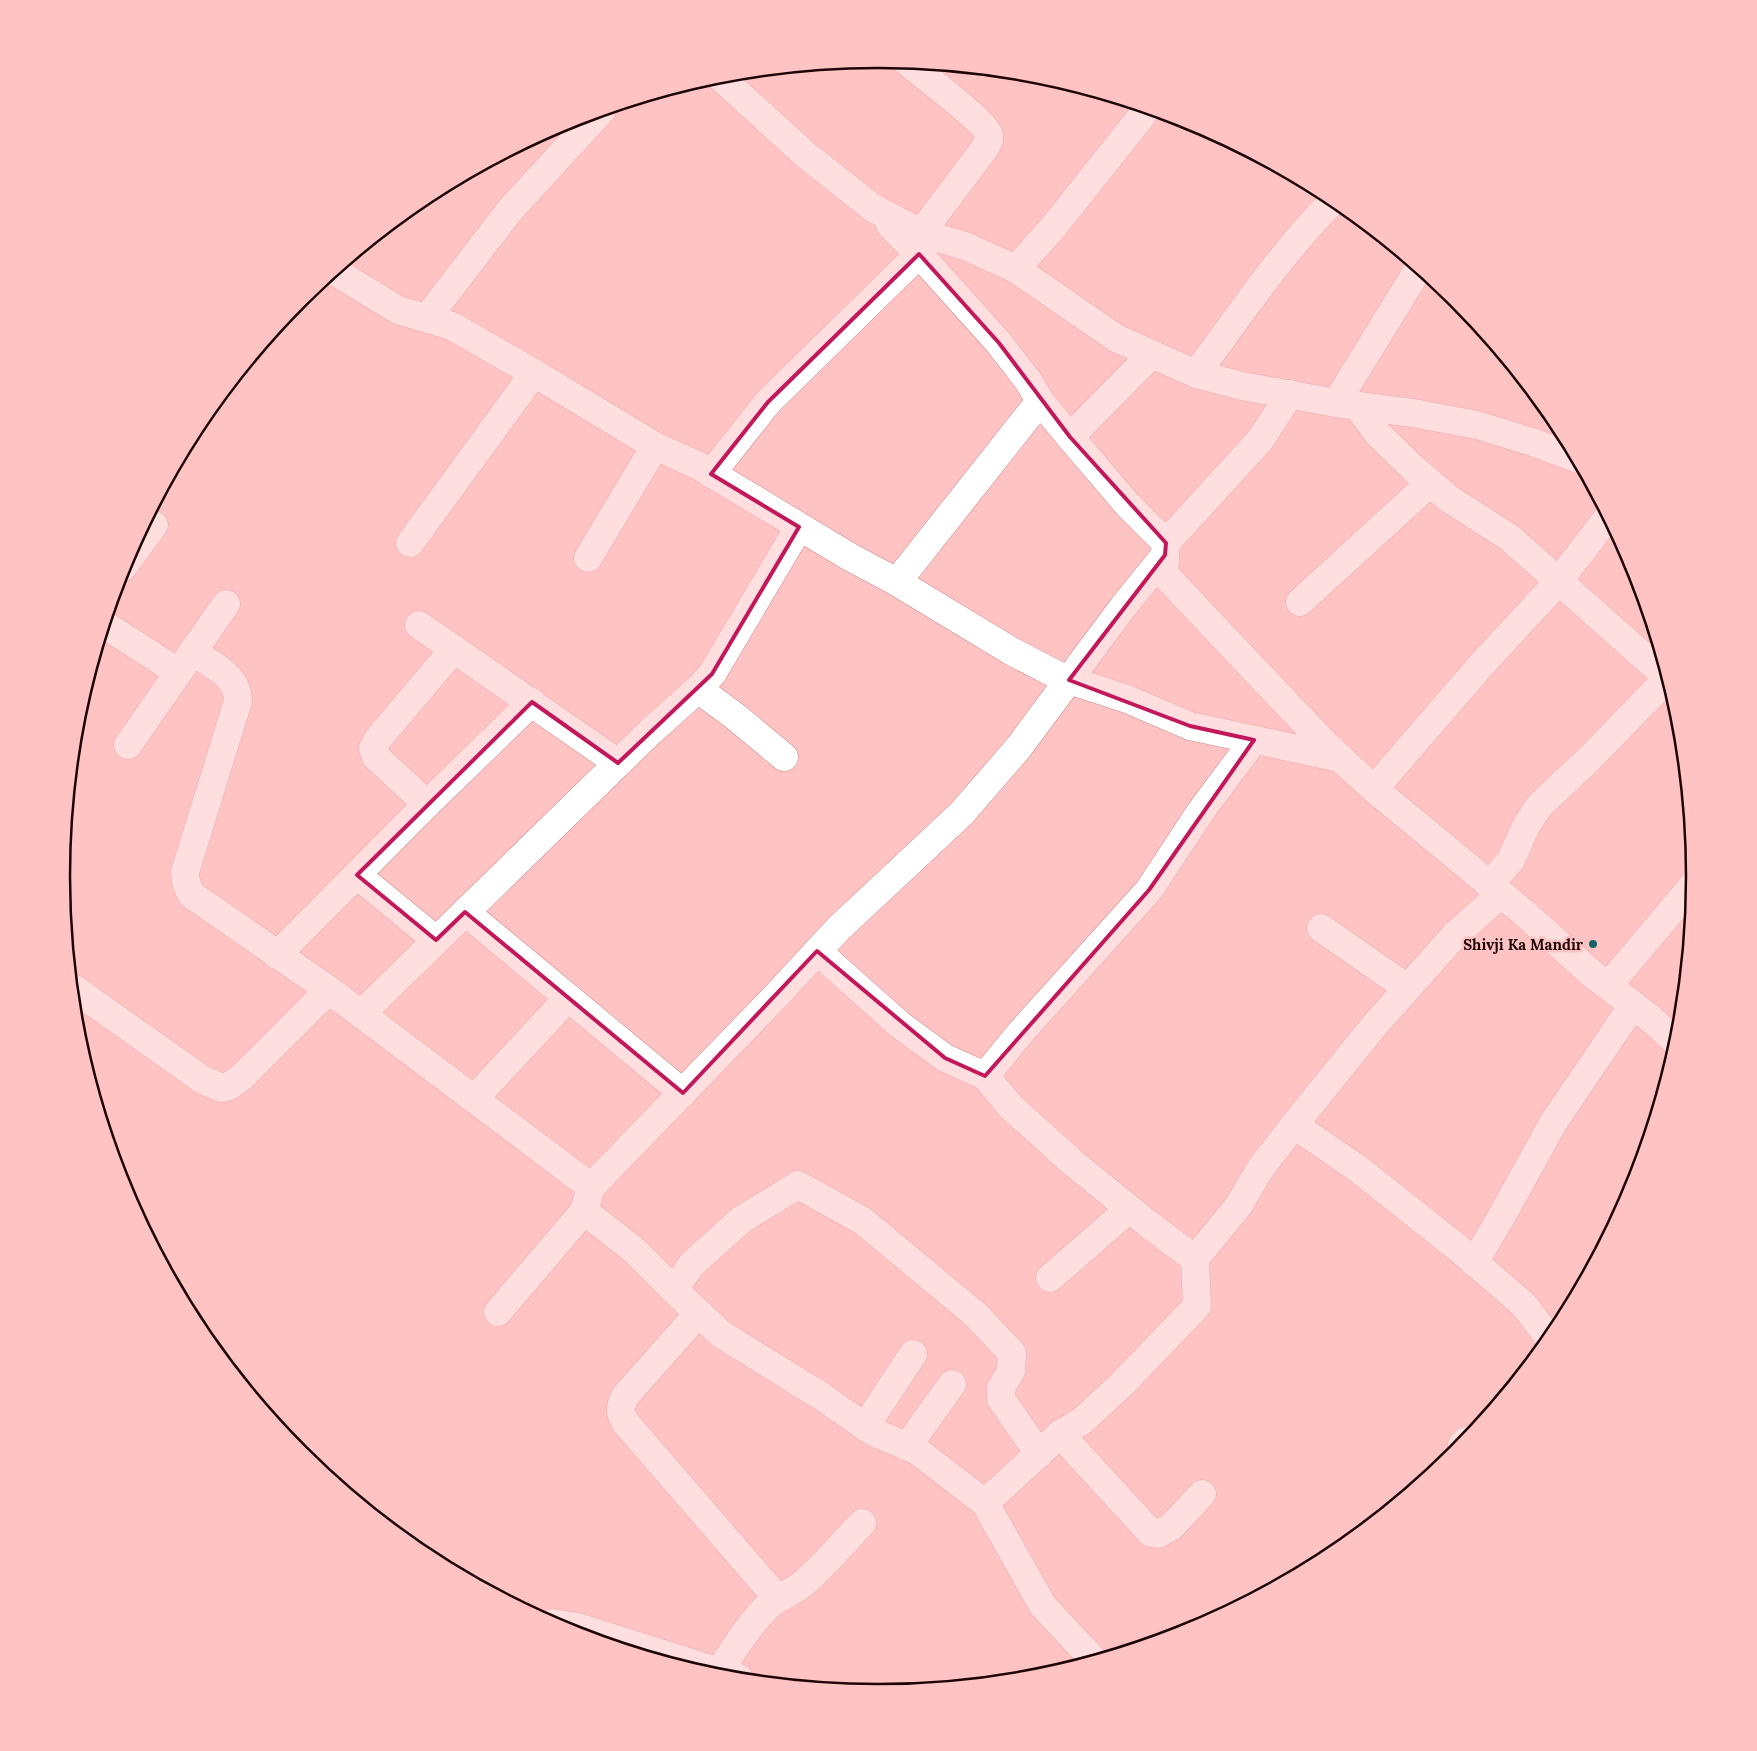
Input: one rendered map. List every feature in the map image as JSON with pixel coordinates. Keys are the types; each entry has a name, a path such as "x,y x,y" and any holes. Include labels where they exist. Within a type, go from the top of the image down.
{"street":[{"path":"711,474 768,402 920,243 986,148 989,135 979,122 914,69"},
{"path":"726,82 806,155 920,243 1029,382 1040,401 1165,548 1164,574 1325,744 1374,789 1523,912 1591,973 1633,1005 1670,1037"},
{"path":"1016,269 1055,225 1144,112"},
{"path":"426,318 510,210 593,120"},
{"path":"1196,374 1271,273 1329,205"},
{"path":"920,243 965,246 1016,269 1116,338 1196,374 1242,386 1347,405 1413,413 1478,425 1567,455"},
{"path":"1347,405 1416,273"},
{"path":"340,274 398,310 452,326 655,446 699,466 850,557 897,582 1011,650 1069,680 1127,699 1190,726 1340,758"},
{"path":"1070,437 1152,354"},
{"path":"410,543 534,373"},
{"path":"498,1312 587,1199 683,1093 838,929 962,813 1019,746 1165,548 1260,438 1290,394"},
{"path":"897,582 1040,401"},
{"path":"1347,405 1430,483 1448,498 1510,538 1660,671"},
{"path":"588,558 655,446"},
{"path":"1300,602 1430,483"},
{"path":"1374,789 1483,663 1558,582 1605,521"},
{"path":"146,536 154,525"},
{"path":"361,1014 712,674 799,527"},
{"path":"128,744 226,604"},
{"path":"419,625 618,763"},
{"path":"110,627 185,662 233,681 238,692 238,701 185,872 185,881 192,895 329,990 474,1099 587,1199 634,1250 698,1314 721,1334 821,1396 873,1432 916,1450 985,1503 1043,1606 1090,1655"},
{"path":"427,804 376,757 373,748 454,649"},
{"path":"985,1503 1060,1434 1082,1421 1122,1384 1197,1306 1195,1259 1239,1205 1260,1169 1373,1027 1495,889 1511,860 1526,826 1539,806 1590,758 1663,683"},
{"path":"698,689 736,717 784,757"},
{"path":"277,955 427,804 532,702"},
{"path":"985,1076 1022,1031 1150,890 1201,811 1254,740"},
{"path":"357,875 436,940"},
{"path":"1608,986 1686,894"},
{"path":"465,912 683,1093"},
{"path":"1320,928 1407,988"},
{"path":"817,951 900,1025 945,1058 985,1076 1011,1108 1072,1162 1195,1259"},
{"path":"79,992 203,1080 222,1088 229,1086 242,1077 329,990"},
{"path":"474,1099 568,998"},
{"path":"1474,1262 1553,1123 1633,1005"},
{"path":"1294,1125 1357,1168 1474,1262 1524,1305 1545,1332"},
{"path":"674,1290 691,1265 741,1220 798,1185 863,1221 976,1315 1012,1353 1011,1371 1001,1388 1001,1399 1039,1454"},
{"path":"1050,1278 1130,1209"},
{"path":"698,1314 626,1395 622,1402 621,1414 624,1422 777,1598"},
{"path":"865,1426 913,1354"},
{"path":"907,1446 952,1384"},
{"path":"1060,1434 1152,1533 1158,1534 1171,1527 1202,1494"},
{"path":"731,1670 753,1622 777,1598 803,1584 820,1569 862,1523"},
{"path":"608,1637 642,1648"}],"highlighted area":[{"path":"919,254 999,343 1070,437 1166,543 1165,555 1069,680 1190,726 1254,740 1149,890 985,1076 945,1058 817,951 683,1093 465,912 436,940 357,875 532,702 618,763 712,674 799,527 711,474 768,402"}],"place":[{"name":"Shivji Ka Mandir","path":"1593,944"}]}
